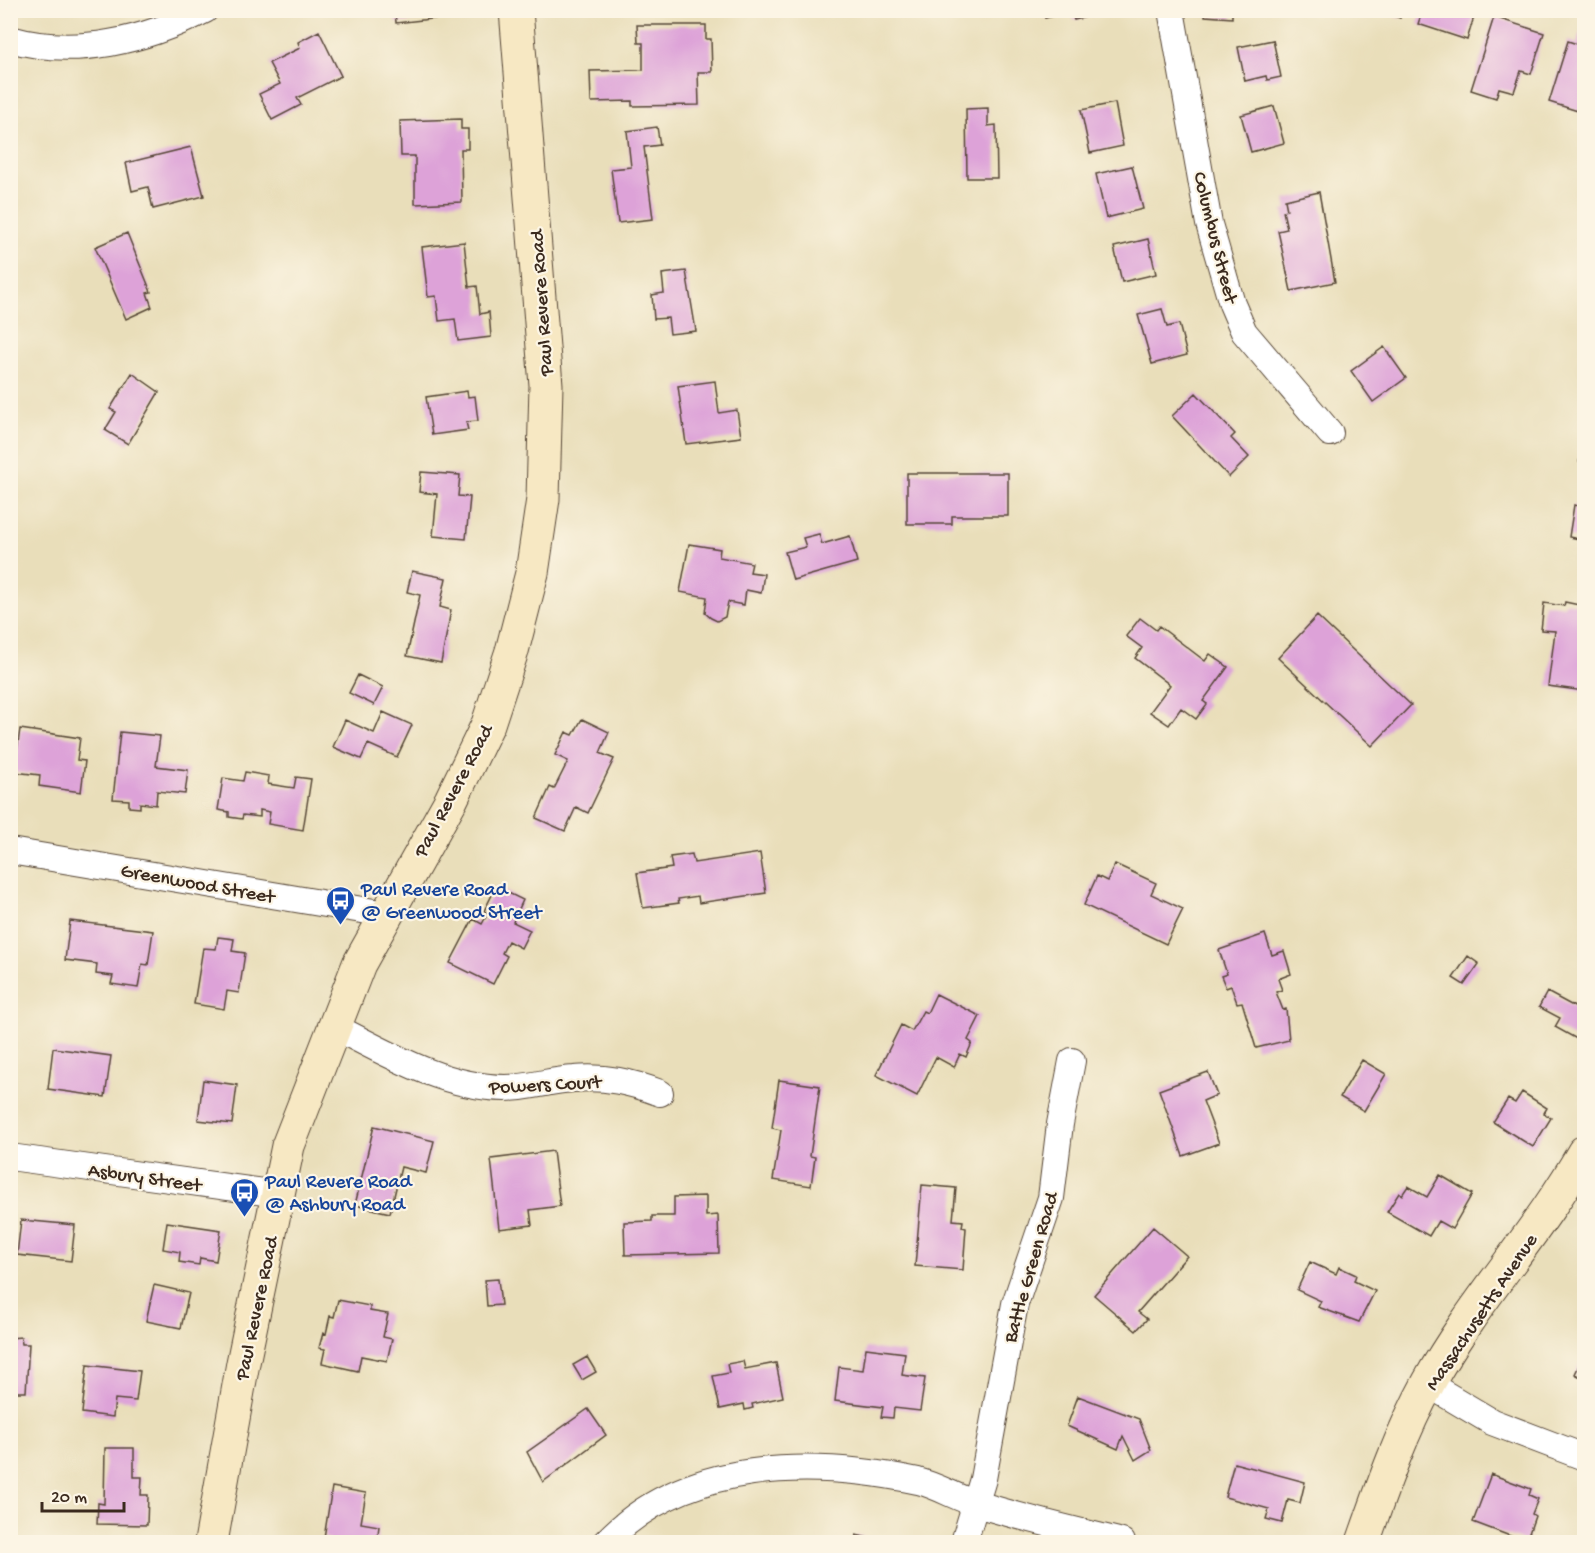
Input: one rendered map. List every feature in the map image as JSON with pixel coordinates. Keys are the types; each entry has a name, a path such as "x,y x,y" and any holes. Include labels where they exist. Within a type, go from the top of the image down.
{"street":[{"path":"10,39 47,48 102,44 144,36 206,10"},
{"name":"Paul Revere Road","path":"211,1542 243,1363 288,1146 359,964 452,800 488,724 512,651 532,573 542,509 546,409 544,350 516,10"},
{"name":"Columbus Street","path":"1171,10 1209,224 1232,304 1244,332 1330,433"},
{"name":"Greenwood Street","path":"10,851 386,914"},
{"name":"Powers Court","path":"333,1026 394,1058 459,1082 506,1088 574,1079 604,1079 628,1081 660,1093"},
{"name":"Battle Green Road","path":"964,1542 976,1503 1015,1304 1051,1198 1059,1124 1072,1061"},
{"name":"Massachusetts Avenue","path":"1363,1542 1389,1469 1428,1384 1490,1290 1537,1228 1584,1152"},
{"name":"Asbury Street","path":"10,1157 279,1194"},
{"path":"1428,1384 1492,1422 1584,1457"},
{"path":"606,1542 636,1515 682,1489 734,1473 794,1469 866,1473 920,1482 976,1503 1122,1542"}],"building":[{"path":"395,10 456,10 457,16 396,23"},
{"path":"1043,10 1110,11 1074,20 1071,12 1045,18"},
{"path":"1205,10 1232,10 1232,18 1205,16"},
{"path":"1377,10 1403,10 1400,18"},
{"path":"1410,10 1476,10 1467,40 1418,24 1421,15"},
{"path":"1494,17 1544,33 1531,74 1521,71 1514,92 1499,88 1496,98 1471,90"},
{"path":"637,25 706,25 706,39 711,39 712,72 698,72 699,105 632,106 632,101 591,102 590,71 643,70 643,43 638,43"},
{"path":"319,31 341,76 297,98 301,105 272,120 259,94 280,84 269,63 300,48 298,42"},
{"path":"1580,33 1584,34 1584,101 1581,112 1549,102 1568,41 1577,44"},
{"path":"1273,40 1281,77 1267,80 1266,76 1245,81 1238,47"},
{"path":"1115,103 1123,146 1090,153 1081,110"},
{"path":"1274,106 1284,143 1251,152 1241,115"},
{"path":"988,108 988,126 996,125 997,178 967,178 966,109"},
{"path":"461,119 461,129 468,129 468,149 461,149 462,202 415,204 415,156 401,156 400,121"},
{"path":"657,127 660,145 644,147 653,219 618,223 611,169 631,167 627,131"},
{"path":"191,147 204,196 153,209 148,187 132,191 126,163"},
{"path":"1132,166 1143,209 1106,218 1096,174"},
{"path":"1319,192 1335,282 1291,291 1278,231 1287,229 1283,211 1287,210 1285,200"},
{"path":"127,233 151,292 147,293 152,307 126,319 95,247"},
{"path":"1148,239 1156,274 1122,282 1114,247"},
{"path":"464,242 469,287 477,286 480,314 489,312 491,337 458,341 455,319 439,321 436,296 428,297 422,247"},
{"path":"686,271 696,331 670,334 668,318 654,319 652,295 664,293 662,274"},
{"path":"1162,309 1167,327 1179,324 1187,355 1152,364 1138,315"},
{"path":"1384,347 1406,378 1373,402 1351,371"},
{"path":"132,373 159,392 128,444 105,430 116,412 110,409"},
{"path":"715,381 719,413 737,410 741,437 686,444 678,386"},
{"path":"467,391 468,397 475,396 478,421 466,422 468,430 432,435 426,397"},
{"path":"1196,393 1235,434 1231,438 1249,457 1229,477 1172,416"},
{"path":"1584,442 1584,463 1579,462"},
{"path":"421,472 460,475 458,496 470,497 466,539 433,536 437,494 419,492"},
{"path":"907,473 1008,473 1008,516 952,516 952,524 907,524"},
{"path":"1574,505 1584,507 1584,540 1569,537"},
{"path":"819,534 822,544 850,536 857,562 793,580 785,552 806,547 803,538"},
{"path":"689,544 720,549 719,557 752,563 750,572 764,574 761,593 746,590 744,605 728,602 725,617 717,621 711,618 705,613 707,597 680,592"},
{"path":"412,571 446,578 440,607 451,610 441,663 407,656 420,595 407,592"},
{"path":"1565,602 1584,606 1584,691 1548,686 1555,631 1541,630 1544,603 1564,606"},
{"path":"1317,616 1411,705 1372,746 1278,658"},
{"path":"1140,618 1156,630 1159,626 1205,661 1210,654 1228,667 1203,701 1207,704 1196,719 1181,708 1169,725 1150,712 1170,685 1135,658 1142,648 1126,636"},
{"path":"358,675 383,687 374,705 349,693"},
{"path":"383,712 412,725 397,757 368,744 361,759 333,747 345,720 374,733"},
{"path":"582,719 609,732 600,753 614,759 588,813 576,807 565,831 536,818 550,787 554,789 568,761 555,755 566,732 573,735"},
{"path":"20,729 80,738 77,760 85,761 81,792 39,786 40,775 14,772"},
{"path":"120,732 160,736 156,766 188,770 185,794 157,791 156,805 140,803 140,808 129,807 129,800 113,799"},
{"path":"245,772 269,776 268,784 294,788 296,777 311,779 303,830 268,824 270,812 260,810 260,817 243,815 242,819 229,817 229,812 218,810 223,778 243,781"},
{"path":"760,853 766,893 699,903 698,896 678,899 679,903 643,908 637,873 672,868 670,857 692,854 694,863"},
{"path":"1115,864 1156,883 1151,894 1183,909 1166,944 1084,905 1097,876 1107,881"},
{"path":"496,887 523,900 513,922 530,930 521,948 508,941 502,953 507,956 493,984 450,963 473,919 482,924 488,913 484,911"},
{"path":"70,921 153,931 148,965 142,964 138,988 111,984 113,976 96,974 97,964 65,960"},
{"path":"1265,934 1272,955 1284,951 1291,974 1278,979 1282,990 1276,992 1283,1010 1286,1009 1289,1040 1256,1048 1242,1002 1237,1003 1231,986 1226,988 1221,976 1227,974 1219,950"},
{"path":"218,937 234,939 232,951 245,953 239,993 227,991 224,1009 194,1004 203,948 216,949"},
{"path":"1468,956 1479,964 1464,985 1453,978"},
{"path":"1547,992 1584,1012 1584,1043 1555,1027 1560,1018 1539,1007"},
{"path":"936,994 980,1016 968,1040 972,1043 966,1057 960,1054 954,1067 936,1057 917,1096 876,1075 901,1025 912,1031 923,1011 927,1013"},
{"path":"53,1048 111,1056 105,1097 48,1089"},
{"path":"1362,1060 1386,1074 1364,1111 1340,1097"},
{"path":"1208,1072 1217,1095 1203,1101 1219,1143 1183,1156 1159,1090"},
{"path":"203,1080 237,1085 232,1124 198,1120"},
{"path":"779,1080 820,1086 810,1156 815,1157 811,1186 773,1180 781,1130 772,1128"},
{"path":"1522,1092 1547,1108 1544,1113 1551,1118 1533,1147 1493,1122 1508,1099 1515,1103"},
{"path":"374,1126 434,1141 426,1173 401,1167 390,1213 355,1205"},
{"path":"553,1151 560,1206 530,1210 532,1225 499,1229 491,1159"},
{"path":"1440,1175 1472,1194 1452,1229 1438,1221 1429,1236 1387,1212 1399,1193 1402,1195 1408,1186 1427,1197"},
{"path":"922,1185 956,1188 953,1220 963,1221 962,1227 966,1228 963,1270 915,1266"},
{"path":"706,1196 706,1216 718,1215 719,1253 625,1255 624,1222 652,1221 652,1216 674,1216 674,1197"},
{"path":"21,1220 75,1225 71,1261 17,1255"},
{"path":"167,1222 221,1230 216,1261 200,1258 199,1265 179,1262 180,1252 163,1249"},
{"path":"1153,1227 1187,1256 1138,1312 1147,1319 1136,1331 1094,1295"},
{"path":"1310,1262 1336,1274 1339,1267 1356,1275 1354,1281 1375,1291 1359,1322 1318,1307 1321,1301 1297,1290"},
{"path":"498,1279 501,1305 487,1306 485,1280"},
{"path":"154,1285 189,1293 181,1328 146,1321"},
{"path":"338,1300 370,1306 370,1311 388,1314 383,1337 392,1339 387,1361 361,1356 358,1371 322,1363 325,1349 319,1348 323,1333 326,1334 330,1316 334,1317"},
{"path":"21,1337 22,1344 29,1344 26,1392 10,1392 10,1338"},
{"path":"866,1348 905,1353 902,1375 925,1378 920,1411 894,1408 893,1418 881,1417 883,1407 835,1401 839,1367 863,1370"},
{"path":"1584,1355 1584,1379 1575,1374"},
{"path":"587,1357 596,1372 582,1380 573,1365"},
{"path":"743,1361 745,1369 776,1363 783,1397 752,1404 753,1408 745,1410 744,1404 720,1409 713,1376 729,1373 727,1364"},
{"path":"87,1365 140,1371 136,1401 115,1399 113,1417 82,1413"},
{"path":"1078,1396 1139,1419 1151,1450 1135,1460 1123,1436 1118,1449 1067,1426"},
{"path":"588,1409 606,1435 543,1482 527,1452"},
{"path":"105,1448 134,1448 134,1477 142,1477 141,1495 148,1495 147,1525 97,1524 98,1503 104,1504"},
{"path":"1234,1463 1305,1482 1300,1503 1288,1500 1282,1523 1266,1519 1269,1509 1225,1497"},
{"path":"1491,1474 1531,1489 1529,1495 1538,1499 1526,1542 1473,1522"},
{"path":"332,1487 366,1493 361,1523 379,1526 377,1542 329,1542 330,1539 324,1538"},
{"path":"856,1535 884,1542 854,1542"}],"place":[{"name":"Paul Revere Road @ Greenwood Street","path":"340,926"},
{"name":"Paul Revere Road @ Ashbury Road","path":"244,1218"}]}
